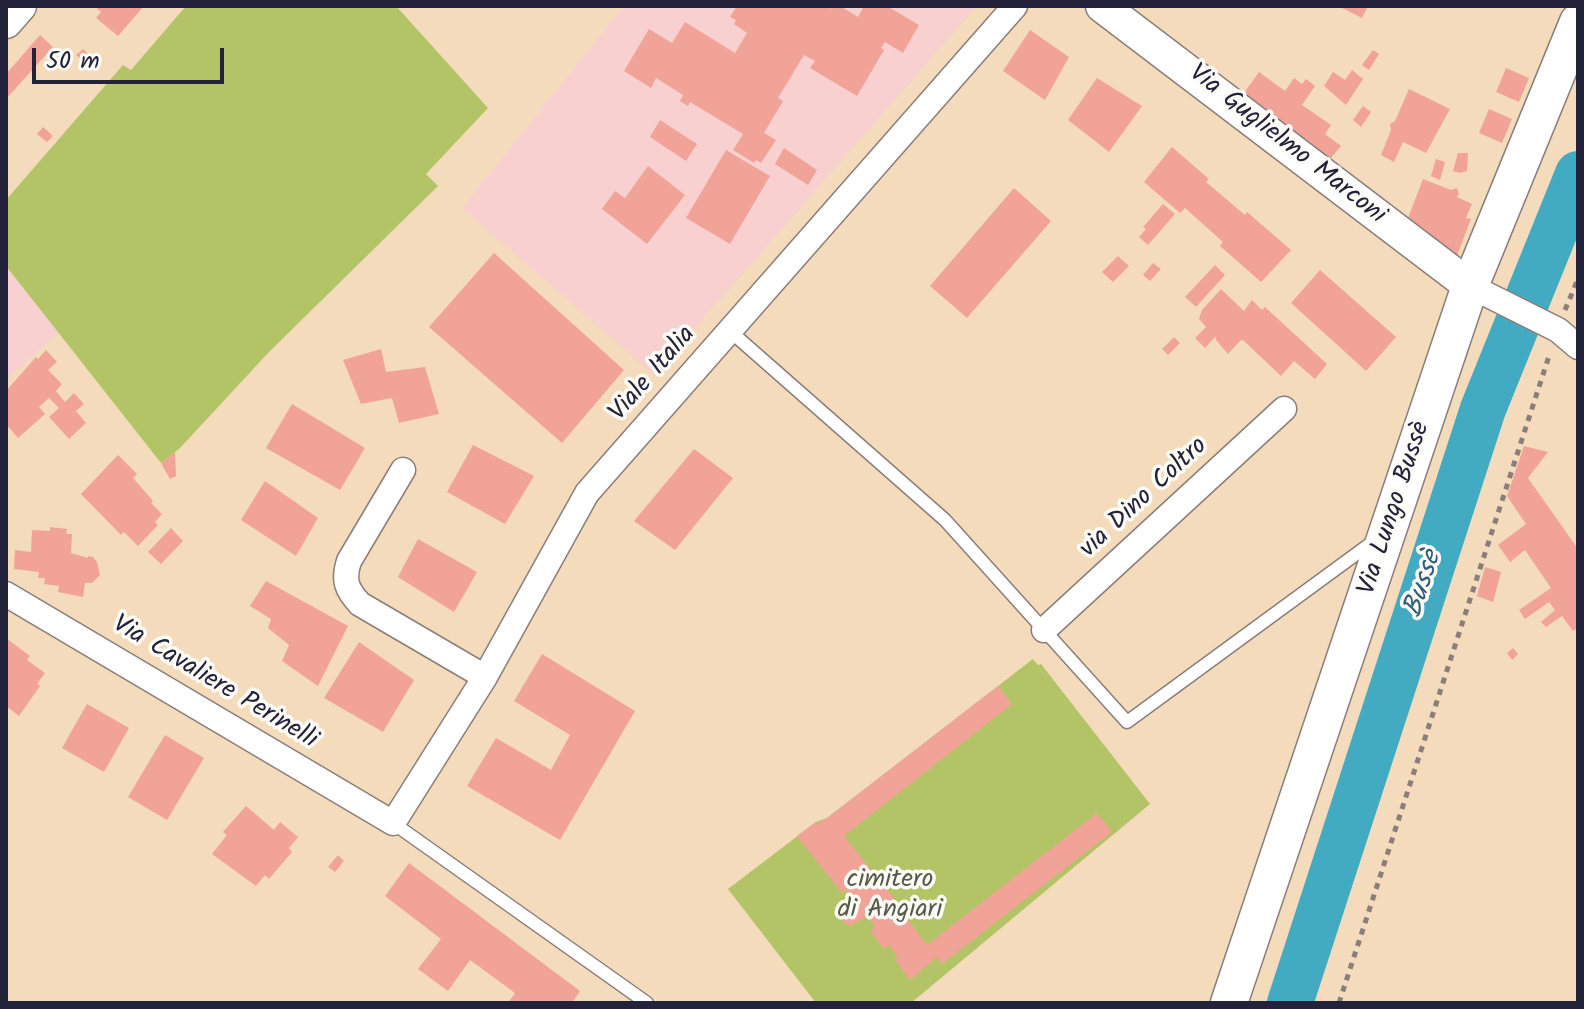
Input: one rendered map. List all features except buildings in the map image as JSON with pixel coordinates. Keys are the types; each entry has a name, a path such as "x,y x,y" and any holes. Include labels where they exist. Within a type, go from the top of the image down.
{"main road":[{"name":"Via Lungo Bussè","path":"1229,1003 1389,530 1578,22"}],"street":[{"path":"6,22 20,6"},
{"name":"Viale Italia","path":"393,823 485,677 587,493 1015,6"},
{"name":"Via Guglielmo Marconi","path":"1102,6 1480,291"},
{"path":"1480,291 1557,330 1578,347"},
{"name":"via Dino Coltro","path":"1044,630 1284,409"},
{"path":"403,470 349,561 344,577 347,590 360,604 485,677"},
{"name":"Via Cavaliere Perinelli","path":"6,594 393,823"}],"lane":[{"path":"730,331 945,520 1127,722 1389,530"},
{"path":"393,823 647,1003"}],"path":[{"path":"1339,1003 1557,330 1578,279"}],"shaded area":[{"path":"624,6 977,6 654,375 462,208"},
{"path":"6,266 58,333 6,380"}],"green space":[{"path":"186,6 396,6 488,108 426,174 438,186 269,352 180,448 161,463 6,266 6,200 123,65 131,70"},
{"name":"cimitero di Angiari","path":"1033,659 1038,665 1041,664 1150,804 911,1003 816,1003 728,889 816,822 827,818"}],"waterway":[{"name":"Bussè","path":"1290,1003 1483,409 1578,174"}]}
